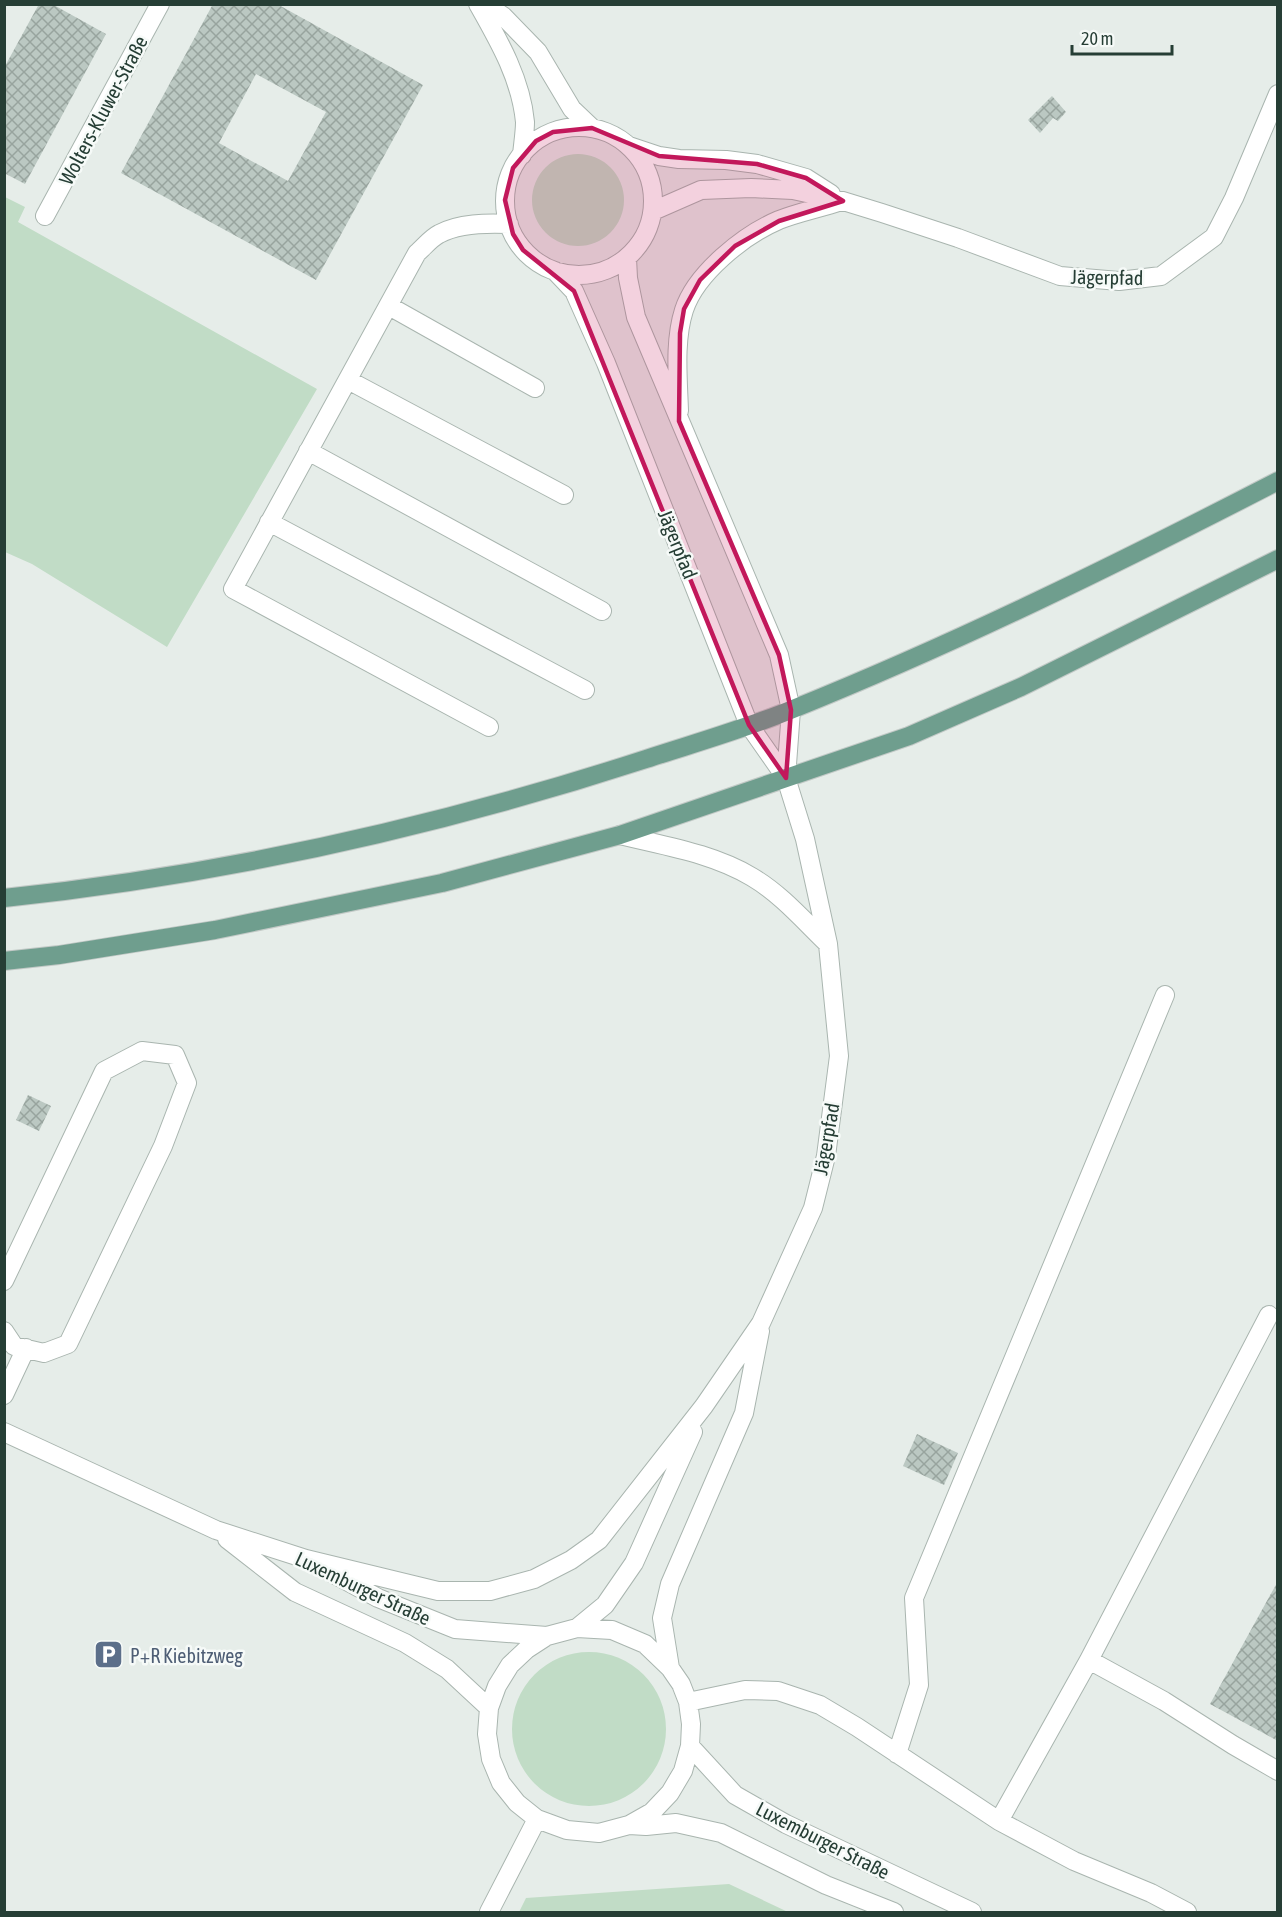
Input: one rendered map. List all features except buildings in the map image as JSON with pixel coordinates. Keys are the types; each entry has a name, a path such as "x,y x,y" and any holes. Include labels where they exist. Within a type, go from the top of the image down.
{"main road":[{"path":"4,898 172,876 384,834 583,779 749,725 791,711 898,665 1065,588 1278,481"},
{"path":"4,961 59,956 215,930 442,883 620,835 909,736 1021,687 1278,559"}],"street":[{"name":"Wolters-Kluwer-Straße","path":"45,216 160,4"},
{"path":"478,4 494,32 519,88 525,124 522,155"},
{"path":"485,4 503,16 538,52 572,109 592,128"},
{"name":"Jägerpfad","path":"843,201 958,238 1060,276 1119,281 1161,276 1214,237 1234,198 1278,94"},
{"path":"572,127 592,128 612,134 629,146 644,165 652,187 653,211 648,229 640,244 627,258 606,271 580,276 555,271 538,263 523,250 509,224 505,200 507,184 513,168 536,141 553,132 572,127"},
{"path":"629,146 659,156 679,159 726,160 757,165 806,178 843,201"},
{"path":"653,211 701,190 752,188 792,190 843,201"},
{"path":"679,421 680,333 684,309 700,280 735,246 779,221 843,201"},
{"path":"489,727 233,589 417,253 438,234 466,226 509,224"},
{"path":"627,258 628,278 636,317 779,655 791,711 786,778"},
{"name":"Jägerpfad","path":"555,271 574,291 606,363 749,725 786,778 805,839 828,944 839,1056 826,1156 813,1208 761,1323"},
{"path":"388,306 535,388"},
{"path":"348,380 564,495"},
{"path":"308,451 602,611"},
{"path":"269,522 585,690"},
{"path":"620,835 693,852 753,877 786,903 828,944"},
{"path":"897,1754 919,1685 914,1598 1166,994"},
{"path":"4,1281 104,1071 142,1051 175,1055 187,1083 163,1146 68,1344 44,1353 14,1346 4,1331"},
{"path":"999,1821 1089,1660 1269,1315"},
{"path":"306,1559 438,1591 490,1591 534,1579 571,1560 599,1540 704,1406 761,1323"},
{"path":"670,1668 662,1618 670,1584 744,1413 761,1323"},
{"path":"4,1395 26,1348"},
{"path":"577,1628 605,1605 634,1563 704,1406"},
{"name":"Luxemburger Straße","path":"4,1432 216,1530 306,1559 378,1598 455,1629 547,1636"},
{"name":"Luxemburger Straße","path":"216,1530 295,1592 405,1643 447,1669 489,1708"},
{"path":"577,1628 612,1630 645,1644 670,1668 681,1684 687,1702 691,1724 690,1746 683,1771 670,1793 652,1812 629,1825 599,1833 567,1830 537,1819 517,1803 501,1783 490,1760 487,1734 489,1708 497,1686 510,1665 527,1648 547,1636 577,1628"},
{"path":"1089,1660 1164,1701 1278,1771"},
{"path":"687,1702 746,1690 778,1691 820,1705 999,1821 1074,1861 1151,1893 1186,1912"},
{"name":"Luxemburger Straße","path":"690,1746 735,1795 786,1824 972,1912"},
{"path":"489,1912 537,1819"},
{"name":"Luxemburger Straße","path":"629,1825 676,1823 721,1833 825,1885 894,1912"}],"highlighted area":[{"path":"592,128 659,156 757,164 806,178 843,201 779,221 735,246 700,280 684,309 680,333 679,421 779,655 791,710 786,778 749,725 574,291 523,250 513,234 505,200 513,168 536,141 553,132"}],"green space":[{"path":"569,154 587,154 604,161 617,174 624,191 624,209 617,226 604,239 587,246 569,246 552,239 539,226 532,209 532,191 539,174 552,161"},
{"path":"5,197 25,207 18,222 317,389 167,647 32,564 5,552"},
{"path":"589,1652 618,1658 632,1665 643,1675 653,1686 660,1700 666,1729 660,1758 653,1772 643,1783 632,1793 618,1800 589,1806 560,1800 546,1793 535,1783 525,1772 518,1758 512,1729 518,1700 525,1686 535,1675 546,1665 560,1658"},
{"path":"729,1884 788,1912 519,1912 526,1898"}],"place":[{"name":"P+R Kiebitzweg","path":"109,1655"}]}
